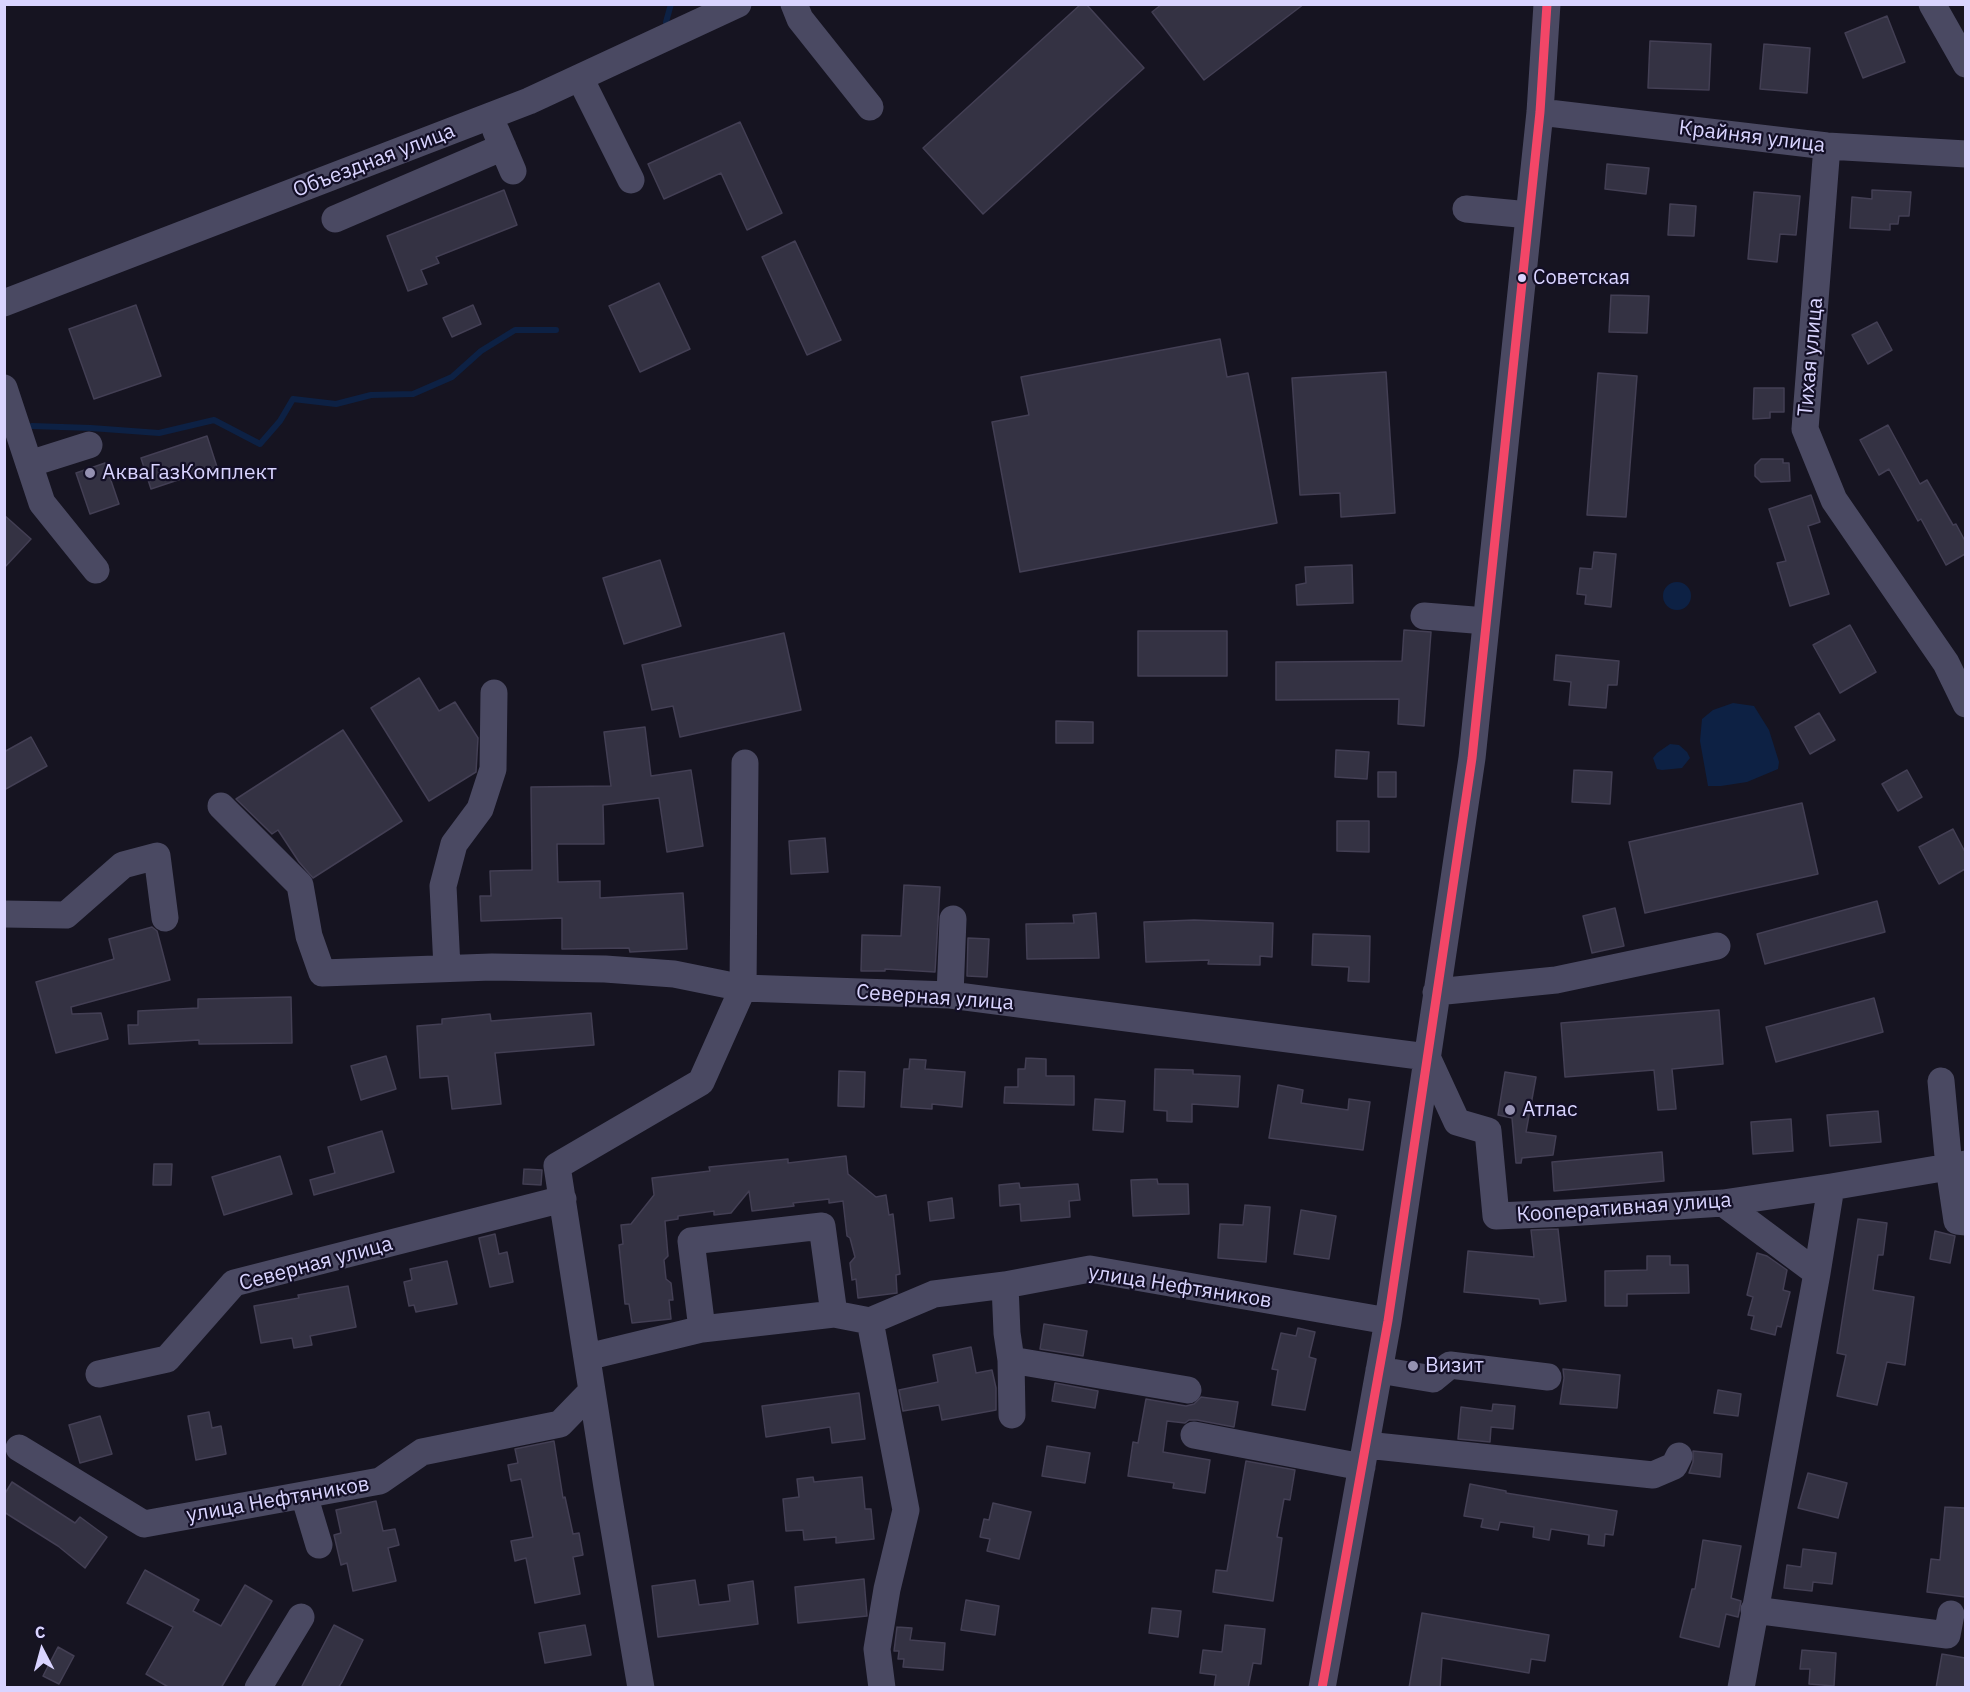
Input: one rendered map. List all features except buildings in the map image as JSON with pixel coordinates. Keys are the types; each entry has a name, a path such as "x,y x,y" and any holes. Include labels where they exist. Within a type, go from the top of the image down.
{"street":[{"name":"Объездная улица","path":"4,303 530,101 738,4"},
{"path":"794,4 800,19 870,107"},
{"path":"1322,1688 1388,1321 1472,758 1540,112 1547,4"},
{"path":"1932,4 1965,64"},
{"path":"580,78 631,180"},
{"name":"Крайняя улица","path":"1540,112 1827,146 1965,154"},
{"path":"320,182 339,229 508,159 490,117"},
{"name":"Тихая улица","path":"1827,146 1805,429 1834,500 1946,663 1965,704"},
{"path":"1466,209 1529,215"},
{"path":"4,388 42,503 96,570"},
{"path":"29,464 89,445"},
{"path":"1424,616 1486,621"},
{"path":"447,968 443,886 454,844 480,809 493,769 494,693"},
{"path":"641,1688 557,1166 701,1082 743,988 746,763"},
{"name":"Северная улица","path":"222,806 300,885 309,936 322,973 492,967 604,969 674,974 743,988 950,995 1426,1057"},
{"path":"4,914 66,915 123,865 157,856 165,918"},
{"path":"950,995 953,919"},
{"path":"1436,992 1556,980 1717,946"},
{"name":"Кооперативная улица","path":"1426,1057 1457,1122 1488,1131 1496,1216 1723,1203 1957,1166"},
{"path":"1941,1082 1957,1166 1957,1221 1965,1222"},
{"path":"1741,1688 1831,1187"},
{"name":"Северная улица","path":"99,1374 167,1359 234,1283 563,1199"},
{"path":"1723,1203 1817,1273"},
{"path":"702,1329 691,1241 822,1226 834,1314"},
{"name":"улица Нефтяников","path":"870,1321 934,1294 1005,1285 1090,1269 1388,1321"},
{"path":"1005,1285 1007,1333 1011,1360 1012,1415"},
{"path":"587,1357 702,1329 834,1314 870,1321 906,1510 887,1588 877,1649 882,1688"},
{"path":"1011,1360 1188,1390"},
{"path":"1379,1370 1433,1379 1450,1365 1548,1377"},
{"name":"улица Нефтяников","path":"20,1448 144,1524 380,1481 422,1452 560,1424 592,1391"},
{"path":"1194,1435 1364,1456 1653,1475 1674,1466 1679,1456"},
{"path":"304,1495 319,1545"},
{"path":"1754,1610 1947,1635 1951,1614"},
{"path":"258,1688 301,1617"}],"water":[{"path":"1677,582 1687,586 1691,596 1687,606 1677,610 1667,606 1663,596 1667,586"},
{"path":"1733,703 1754,706 1769,730 1779,762 1778,769 1747,782 1708,786 1700,741 1702,719 1713,710"},
{"path":"1670,744 1679,745 1690,758 1682,768 1657,769 1653,758"}],"waterway":[{"path":"666,22 671,4"},
{"path":"32,426 159,433 214,420 260,444 280,421 293,399 336,404 371,395 413,394 452,377 481,351 515,330 556,330"}],"transit line":[{"path":"1322,1688 1388,1321 1472,758 1540,112 1547,4"}],"place":[{"name":"Советская","path":"1522,278"},
{"name":"АкваГазКомплект","path":"90,473"},
{"name":"Атлас","path":"1510,1110"},
{"name":"Визит","path":"1413,1366"}]}
